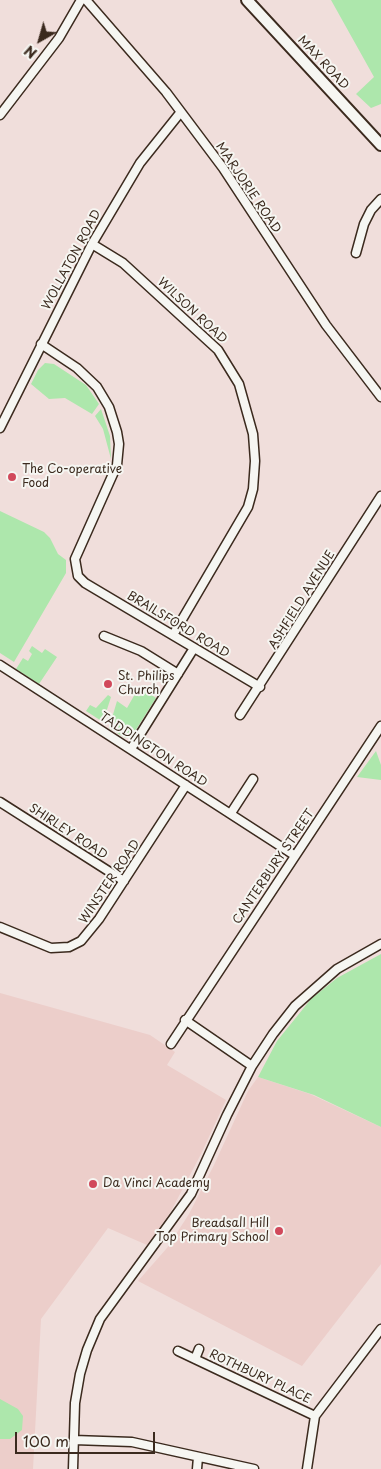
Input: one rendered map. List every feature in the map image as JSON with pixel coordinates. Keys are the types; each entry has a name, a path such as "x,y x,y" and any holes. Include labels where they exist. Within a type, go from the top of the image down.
{"street":[{"path":"0,116 59,38 82,0"},
{"name":"MARJORIE ROAD","path":"86,0 166,92 223,168 326,325 381,397"},
{"name":"MAX ROAD","path":"247,0 381,145"},
{"name":"WOLLATON ROAD","path":"0,428 92,244 140,163 180,113"},
{"path":"356,253 358,238 368,208 381,200"},
{"name":"WILSON ROAD","path":"92,244 123,263 218,350 239,384 253,434 254,480 248,507 173,635"},
{"name":"BRAILSFORD ROAD","path":"41,344 78,368 97,387 109,407 117,432 119,455 113,477 75,559 75,568 85,583 260,687"},
{"name":"ASHFIELD AVENUE","path":"240,715 260,687 381,496"},
{"path":"104,636 141,651 178,674"},
{"path":"131,750 194,648"},
{"name":"TADDINGTON ROAD","path":"0,665 294,855"},
{"name":"CANTERBURY STREET","path":"171,1044 185,1020 381,726"},
{"path":"231,813 253,779"},
{"name":"WINSTER ROAD","path":"0,927 44,946 69,947 81,941 89,933 186,786"},
{"name":"SHIRLEY ROAD","path":"0,802 124,881"},
{"path":"73,1469 76,1403 80,1374 87,1350 100,1319 114,1297 191,1194 252,1066 295,1006 337,969 381,944"},
{"path":"185,1020 252,1066"},
{"path":"307,1469 316,1416 381,1329"},
{"name":"ROTHBURY PLACE","path":"195,1359 199,1349"},
{"name":"ROTHBURY PLACE","path":"178,1351 316,1416"},
{"path":"74,1440 132,1442 254,1469"},
{"path":"196,1469 198,1457"}],"shaded area":[{"name":"Da Vinci Academy","path":"0,993 150,1035 175,1052 167,1065 226,1100 201,1154 170,1213 147,1245 108,1228 41,1319 33,1469 0,1469"},
{"name":"Breadsall Hill Top Primary School","path":"258,1077 310,1094 381,1127 381,1264 302,1366 138,1281 167,1248 189,1214 248,1091"}],"green space":[{"path":"331,0 381,0 381,104 371,108 356,94 374,77"},
{"path":"45,363 54,364 86,385 99,404 92,414 65,398 49,399 31,384 38,370"},
{"path":"101,409 110,436 111,459 103,429 95,416"},
{"path":"0,511 44,532 50,538 58,554 66,560 66,573 14,662 0,653"},
{"path":"32,646 42,653 45,649 57,657 39,684 16,669 23,658 28,661 32,654 29,651"},
{"path":"139,687 156,698 132,736 125,738 109,728 117,701 127,708"},
{"path":"108,695 111,697 103,722 86,711 90,705 96,708"},
{"path":"376,751 381,765 381,780 357,777"},
{"path":"381,954 381,1127 314,1095 258,1077 277,1041 311,999 337,978"},
{"path":"0,1399 18,1409 23,1416 22,1430 10,1439 0,1439"}],"place":[{"name":"The Co-operative Food","path":"12,477"},
{"name":"St. Philips Church","path":"108,684"},
{"name":"Da Vinci Academy","path":"93,1184"},
{"name":"Breadsall Hill Top Primary School","path":"279,1231"}]}
